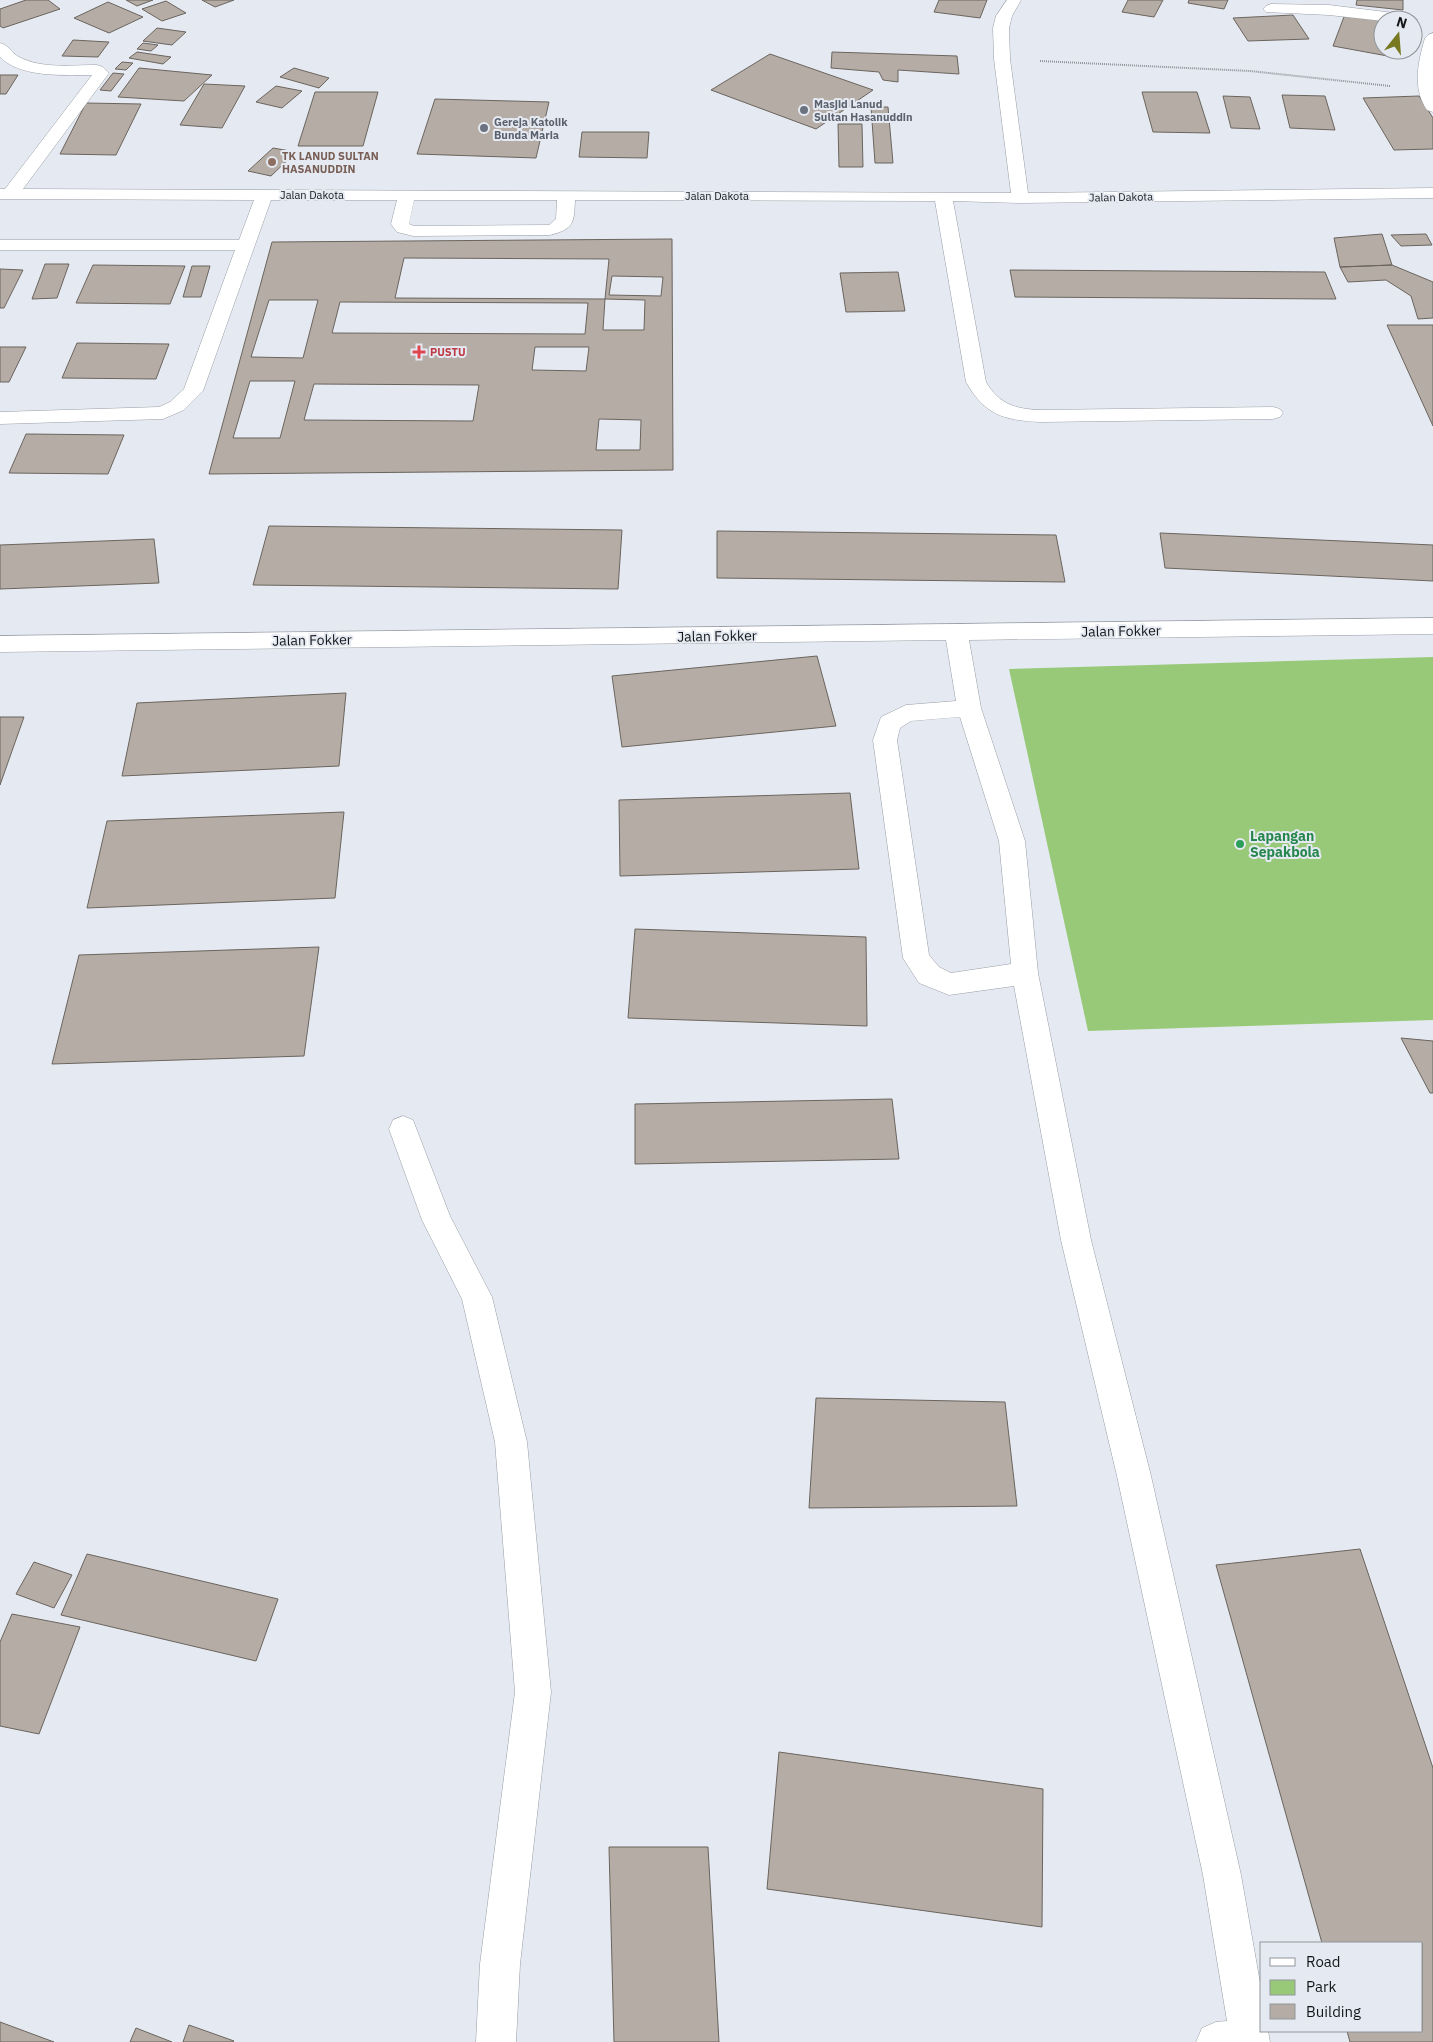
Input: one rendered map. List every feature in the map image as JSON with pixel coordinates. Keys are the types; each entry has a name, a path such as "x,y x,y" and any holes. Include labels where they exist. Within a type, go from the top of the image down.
{"street":[{"path":"1014,0 1004,16 1001,28 1002,59 1020,198"},
{"path":"1271,9 1329,10 1373,16"},
{"path":"1433,38 1428,51 1426,91 1433,107"},
{"path":"0,48 12,60 44,70 97,70 101,73 5,194"},
{"name":"Jalan Dakota","path":"5,194 943,196 1020,198 1433,193"},
{"path":"0,418 163,413 177,406 192,391 264,195"},
{"path":"407,195 400,224 403,228 413,230 550,230 557,228 565,222 566,196"},
{"path":"943,196 976,382 984,397 993,405 1014,415 1040,416 1273,412"},
{"path":"0,245 246,245"},
{"name":"Jalan Fokker","path":"0,644 1433,626"},
{"path":"956,633 969,708 1012,841 1026,973 1076,1240 1134,1476 1222,1875 1238,2041"},
{"path":"969,708 906,713 889,723 885,740 916,958 929,975 950,984 1026,973"},
{"path":"403,1129 437,1220 478,1297 511,1442 533,1692 500,1964 496,2042"}],"path":[{"path":"1002,59 1250,71 1426,91"}],"green space":[{"name":"Lapangan Sepakbola","path":"1433,657 1433,1020 1088,1031 1009,669"}],"building":[{"path":"26,0 48,0 60,9 3,28 0,26 0,9"},
{"path":"126,0 153,0 137,6"},
{"path":"202,0 234,0 215,7"},
{"path":"939,0 987,0 980,18 934,12"},
{"path":"1128,0 1163,0 1154,17 1122,12"},
{"path":"1189,0 1228,0 1224,9 1188,3"},
{"path":"1357,0 1403,0 1403,10 1356,5"},
{"path":"166,1 186,13 162,21 142,9"},
{"path":"108,2 143,17 109,33 74,18"},
{"path":"1345,14 1373,19 1373,53 1333,46"},
{"path":"1293,15 1309,39 1248,41 1233,18"},
{"path":"157,28 186,32 172,45 143,41"},
{"path":"73,40 109,42 98,57 62,56"},
{"path":"143,43 158,45 151,51 137,49"},
{"path":"137,52 171,57 163,64 129,58"},
{"path":"832,52 957,56 959,74 898,70 898,82 883,80 879,72 831,68"},
{"name":"Masjid Lanud Sultan Hasanuddin","path":"770,54 873,90 816,129 711,90"},
{"path":"122,62 133,63 126,70 115,69"},
{"path":"139,68 212,75 184,101 118,97"},
{"path":"294,68 329,78 319,88 280,77"},
{"path":"113,73 124,74 111,91 100,90"},
{"path":"0,75 18,75 6,94 0,94"},
{"path":"204,84 245,86 222,128 180,125"},
{"path":"276,86 302,91 282,108 256,102"},
{"path":"315,92 378,92 363,146 298,146"},
{"path":"1142,92 1197,92 1210,133 1153,132"},
{"path":"1282,95 1325,96 1335,130 1290,128"},
{"path":"1223,96 1250,97 1260,129 1231,128"},
{"path":"1419,96 1433,118 1433,149 1394,150 1363,98"},
{"name":"Gereja Katolik Bunda Maria","path":"435,99 549,102 536,158 417,154"},
{"path":"86,103 141,104 116,155 60,154"},
{"path":"871,107 888,107 893,163 875,163"},
{"path":"838,124 862,124 863,167 839,167"},
{"path":"582,132 649,132 647,158 579,157"},
{"name":"TK LANUD SULTAN HASANUDDIN","path":"273,148 296,152 271,176 248,171"},
{"path":"1382,234 1392,265 1340,267 1334,238"},
{"path":"1426,234 1432,245 1401,246 1391,235"},
{"name":"PUSTU","path":"672,239 673,470 209,474 272,242","holes":["404,258 609,259 605,299 395,298","605,299 645,300 644,330 603,330","269,300 318,300 303,358 251,357","340,302 588,303 585,334 332,333","535,347 589,347 586,371 532,370","250,381 295,381 280,438 233,438","314,384 479,385 473,421 304,420","599,419 641,420 640,450 596,450"]},
{"path":"45,264 69,264 57,298 32,299"},
{"path":"93,265 185,266 170,304 76,303"},
{"path":"1392,265 1433,282 1433,318 1418,319 1411,296 1386,280 1348,282 1340,267"},
{"path":"192,266 210,266 201,297 183,297"},
{"path":"0,269 23,270 4,308 0,308"},
{"path":"1010,270 1325,272 1336,299 1015,297"},
{"path":"898,272 905,311 846,312 840,273"},
{"path":"612,276 663,277 661,296 609,295"},
{"path":"1387,325 1433,325 1433,426"},
{"path":"77,343 169,344 156,379 62,378"},
{"path":"0,347 26,347 9,382 0,382"},
{"path":"26,434 124,435 108,474 9,473"},
{"path":"269,526 622,530 618,589 253,585"},
{"path":"717,531 1056,535 1065,582 717,578"},
{"path":"1160,533 1433,545 1433,581 1165,568"},
{"path":"154,539 159,583 0,589 0,545"},
{"path":"817,656 836,726 622,747 612,676"},
{"path":"346,693 339,766 122,776 137,703"},
{"path":"0,717 24,717 0,785"},
{"path":"850,793 859,869 620,876 619,800"},
{"path":"344,812 335,898 87,908 107,821"},
{"path":"635,929 866,937 867,1026 628,1018"},
{"path":"319,947 304,1056 52,1064 79,955"},
{"path":"1401,1038 1433,1041 1433,1093 1430,1093"},
{"path":"892,1099 899,1159 635,1164 635,1104"},
{"path":"816,1398 1005,1402 1017,1506 809,1508"},
{"path":"1360,1549 1433,1768 1433,2042 1350,2042 1347,2032 1423,2032 1423,1942 1322,1942 1216,1565"},
{"path":"87,1554 278,1599 256,1661 61,1615"},
{"path":"34,1562 72,1575 54,1608 16,1594"},
{"path":"12,1614 80,1627 39,1734 0,1726 0,1642"},
{"path":"779,1752 1043,1789 1042,1927 767,1889"},
{"path":"609,1847 708,1847 719,2042 614,2042"},
{"path":"0,2022 54,2042 0,2042"},
{"path":"189,2025 234,2041 183,2042"},
{"path":"136,2028 172,2042 130,2042"}],"place":[{"name":"Masjid Lanud Sultan Hasanuddin","path":"804,110"},
{"name":"Gereja Katolik Bunda Maria","path":"484,128"},
{"name":"TK LANUD SULTAN HASANUDDIN","path":"272,162"},
{"name":"PUSTU","path":"419,352"},
{"name":"Lapangan Sepakbola","path":"1240,844"}]}
